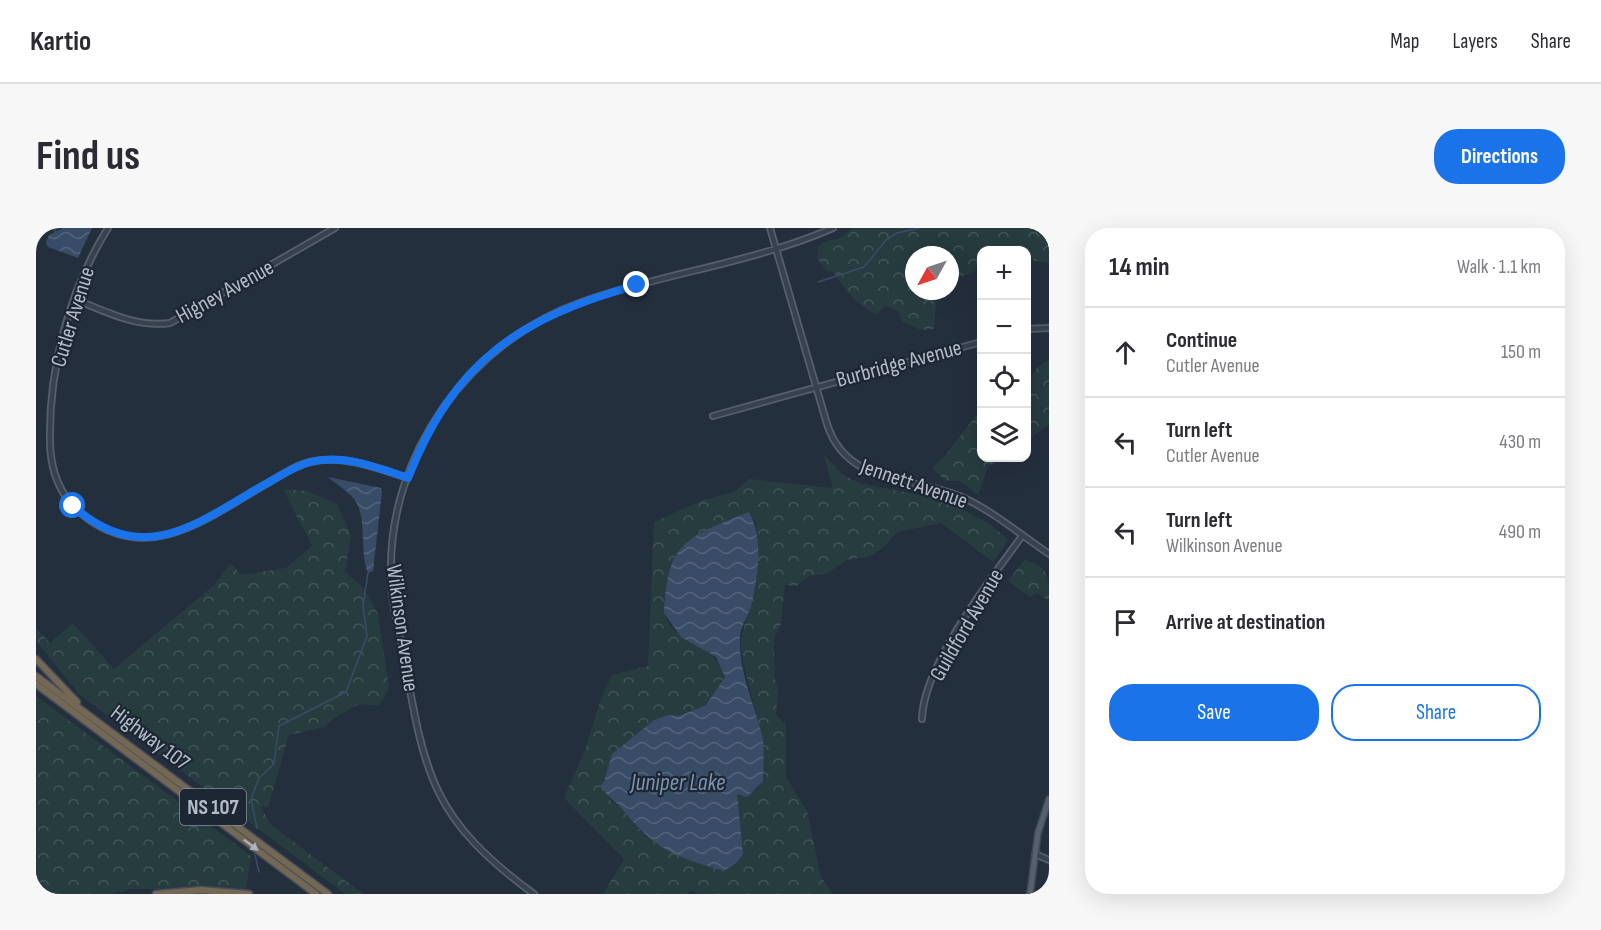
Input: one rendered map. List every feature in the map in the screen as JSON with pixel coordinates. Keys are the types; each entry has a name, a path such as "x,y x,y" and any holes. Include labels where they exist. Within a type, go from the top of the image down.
{"highway":[{"path":"36,659 96,721"},
{"name":"Highway 107","path":"36,676 328,894"},
{"path":"36,684 316,894"},
{"path":"156,894 201,890 249,894"}],"main road":[{"path":"1030,894 1038,833 1049,799"}],"street":[{"name":"Cutler Avenue","path":"108,228 74,299 58,352 52,397 50,452 54,474 65,496 94,524 131,537 158,538 177,534 289,471 320,460 339,459 408,478"},
{"name":"Higney Avenue","path":"74,299 133,321 152,324 170,323 190,314 335,228"},
{"path":"770,228 776,248"},
{"name":"Wilkinson Avenue","path":"534,894 472,843 441,799 425,763 415,719 391,574 394,527 408,478 432,425 446,402 484,359 517,333 553,314 595,297 776,248 833,228"},
{"name":"Jennett Avenue","path":"776,248 831,438 849,462 875,473 929,486 965,498 1049,554"},
{"path":"1031,329 1049,328"},
{"name":"Burbridge Avenue","path":"713,416 977,343"},
{"name":"Guildford Avenue","path":"922,719 923,706 935,673 950,645 978,598 1022,536"},
{"path":"1035,854 1049,860"}],"green space":[{"path":"853,228 1049,228 1049,263 1035,261 1031,258 1031,246 977,246 977,269 959,276 959,246 905,246 905,300 936,300 934,329 921,330 903,322 898,311 885,306 877,315 864,307 852,297 834,272 826,271 817,258 818,246 824,242 841,238"},
{"path":"1049,360 1049,425 1031,437 1031,376 1039,366"},
{"path":"977,414 977,462 996,462 988,467 978,495 960,481 946,481 932,468 945,456"},
{"path":"824,455 842,474 859,483 944,500 990,524 1008,540 993,562 941,523 897,532 885,546 871,556 847,560 826,574 809,576 797,586 785,585 781,624 774,639 775,680 778,690 776,715 786,724 786,777 807,811 821,877 832,892 830,894 699,894 690,890 688,894 603,894 624,859 564,798 586,747 601,698 612,675 648,666 654,522 703,500 735,492 749,479 833,488","holes":["749,512 756,523 753,587 741,649 762,744 761,778 756,790 737,793 646,837 621,808 610,800 604,783 612,754 654,720 668,715 678,716 706,705 725,677 721,666 713,657 683,637 668,622 664,602 668,574"]},
{"path":"283,489 308,491 337,504 351,535 345,572 363,587 378,614 389,688 379,706 359,704 334,718 325,727 289,735 268,807 261,807 271,825 363,894 345,894 79,694 36,641 36,628 50,643 73,623 114,669 214,585 230,563 242,575 286,568 312,546"},
{"path":"1024,560 1038,565 1046,573 1049,601 1037,593 1030,597 1008,581"},
{"path":"36,696 251,856 246,889 132,889 111,894 36,894"}],"water":[{"path":"63,228 92,228 78,258 48,247 46,243 49,235"},
{"path":"328,477 381,488 373,571 368,573 365,564 361,515 358,506 345,490"},
{"name":"Juniper Lake","path":"749,512 757,534 758,558 756,582 751,606 740,636 740,649 744,674 762,735 763,781 747,797 737,794 743,854 738,861 724,871 679,856 656,843 605,793 601,785 604,782 612,754 654,720 668,715 679,716 706,705 725,677 716,657 681,637 664,613 666,589 670,570 684,545 710,528"}],"waterway":[{"path":"53,228 56,232"},
{"path":"818,282 864,267 886,240 897,233 920,228"},
{"path":"257,828 251,799 259,778 274,764 279,726 346,692 367,636 363,606 368,573"},
{"path":"255,855 259,872"}],"route":[{"path":"73,506 94,524 109,531 131,537 158,538 177,534 300,465 310,462 339,459 408,478 432,425 446,402 484,359 528,326 569,306 637,285"}]}
